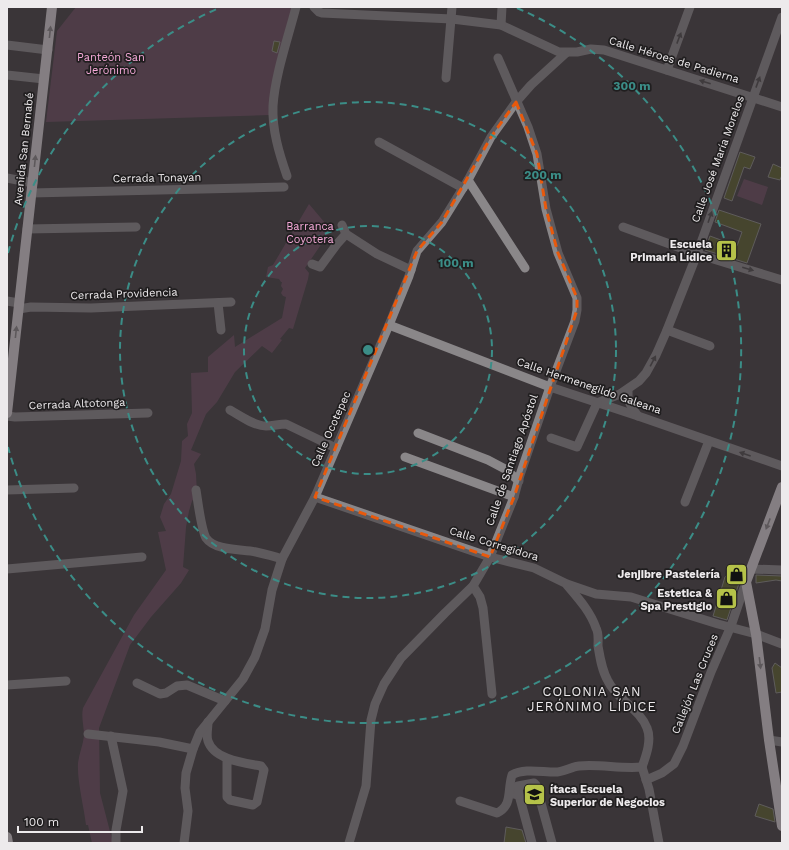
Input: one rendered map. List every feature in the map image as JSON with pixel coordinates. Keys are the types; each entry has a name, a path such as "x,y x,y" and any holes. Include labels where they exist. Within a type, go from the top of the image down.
{"main road":[{"name":"Avenida San Bernabé","path":"7,413 44,79 55,8"},
{"path":"782,487 746,582 756,634 769,740 779,783 782,826"},
{"path":"7,837 8,843"}],"street":[{"path":"287,176 276,141 273,120 273,105 296,7"},
{"name":"Calle Héroes de Padierna","path":"314,7 322,13 452,19 501,25 552,50 566,53 591,49 604,50 782,107"},
{"path":"446,78 452,7"},
{"path":"501,25 502,7"},
{"path":"667,70 690,7"},
{"name":"Calle José María Morelos","path":"597,403 628,390 639,381 646,373 667,330 697,254 752,97 782,17"},
{"path":"7,45 48,50"},
{"name":"Calle Ocotepec","path":"184,843 188,811 185,788 186,773 193,749 200,732 243,678 255,658 265,629 272,590 282,559 315,497 389,325 417,251 442,222 468,180 491,137 516,102 531,85 566,53"},
{"name":"Calle de Santiago Apóstol","path":"350,843 366,786 370,720 375,704 384,684 401,658 473,586 490,557 514,496 550,387 578,310 577,298 558,253 546,209 537,154 528,127 498,58"},
{"path":"7,75 44,79"},
{"path":"379,142 463,188"},
{"name":"Cerrada Tonayan","path":"7,178 32,188 284,187"},
{"path":"468,180 525,268"},
{"path":"342,225 346,234 377,254 411,270"},
{"path":"28,229 136,227"},
{"path":"623,227 697,254 782,280"},
{"path":"312,264 320,267 346,234"},
{"name":"Cerrada Providencia","path":"7,301 19,306 91,308 231,302"},
{"path":"218,303 221,330"},
{"name":"Calle Hermenegildo Galeana","path":"389,325 550,387 782,466"},
{"path":"667,330 710,346"},
{"path":"628,390 627,399 631,408 638,416"},
{"path":"551,438 578,447 597,403"},
{"path":"230,410 258,425 267,426 286,424 336,448"},
{"name":"Cerrada Altotonga","path":"7,416 148,413"},
{"path":"418,433 488,460 505,469 519,481"},
{"path":"684,502 708,441"},
{"path":"405,457 514,496"},
{"path":"7,490 74,488"},
{"path":"196,490 204,530 207,538 212,543 223,548 254,551 282,559"},
{"name":"Calle Corregidora","path":"315,497 490,557 534,568 567,584 596,594 631,597 718,624 731,626 782,644"},
{"path":"7,569 142,557"},
{"path":"751,569 782,570"},
{"name":"Callejón Las Cruces","path":"646,780 662,773 674,764 683,746 731,626 746,582"},
{"path":"567,584 585,606 597,629 598,646 602,667 608,682 620,697 639,715 648,729 647,756 642,767 659,843"},
{"path":"473,586 480,597 483,608 492,694"},
{"path":"7,685 66,681"},
{"path":"137,683 160,694 166,693 177,686 187,685 225,700"},
{"path":"208,722 208,740 211,748 227,760 261,766 263,768 264,770 256,802 253,805 227,798 227,760"},
{"path":"88,734 158,742 193,749"},
{"path":"111,736 123,790 116,830 116,843"},
{"path":"769,740 782,742"},
{"path":"460,801 497,813 504,809 508,803 509,784 512,775 518,772 558,772 578,766 609,765 628,768 642,767"},
{"path":"532,843 518,786 534,783 536,785 552,843"},
{"path":"509,792 519,795"}],"highlighted area":[{"path":"516,102 537,154 546,209 558,253 577,298 577,310 514,497 490,557 315,497 417,251 442,222 491,137"}],"green space":[{"name":"Panteón San Jerónimo","path":"76,7 292,7 269,115 46,122 57,31"},
{"path":"744,179 768,187 762,205 737,196"},
{"name":"Barranca Coyotera","path":"309,204 331,230 305,268 309,273 308,279 293,329 289,328 280,339 282,340 272,353 262,346 235,372 217,402 206,414 191,450 201,454 194,464 197,494 192,501 186,527 183,567 189,570 181,583 151,617 130,645 99,728 100,793 113,843 92,843 88,825 86,825 78,770 78,763 84,736 82,715 83,708 134,615 166,570 158,532 166,531 160,517 164,504 171,494 181,461 182,441 188,436 187,424 192,413 191,373 208,372 208,357 234,335 235,347 282,318 286,297 281,293 283,289 281,286 282,282 279,279 266,277 268,267 273,265"}],"building":[{"path":"274,41 280,42 277,53 272,51"},
{"path":"740,152 755,157 750,169 744,167 732,201 724,198"},
{"path":"773,164 782,168 780,180 768,177"},
{"path":"719,210 761,224 747,263 705,250 710,236 737,246 742,232 715,222"},
{"name":"Estetica & Spa Prestigio","path":"732,571 743,571 727,620 713,616 725,577"},
{"path":"756,575 782,576 782,581 776,580 756,583"},
{"path":"775,663 782,668 782,692 776,693 772,668"},
{"path":"759,804 773,809 775,822 755,816"},
{"path":"506,827 522,830 526,843 504,843"}],"place":[{"name":"Escuela Primaria Lídice","path":"727,250"},
{"name":"Jenjibre Pastelería","path":"736,574"},
{"name":"Estetica & Spa Prestigio","path":"727,599"},
{"name":"ítaca Escuela Superior de Negocios","path":"534,795"}],"district":[{"name":"COLONIA SAN JERÓNIMO LÍDICE","path":"592,698"}]}
